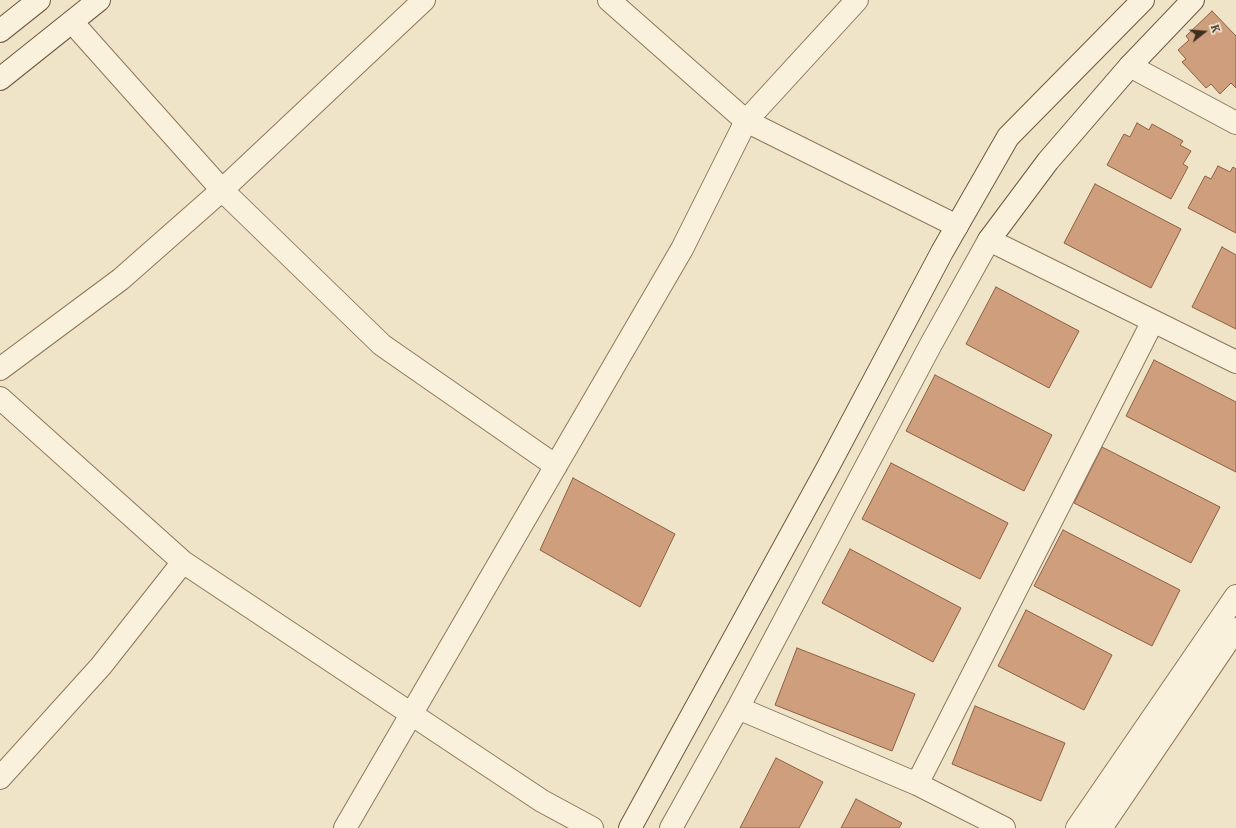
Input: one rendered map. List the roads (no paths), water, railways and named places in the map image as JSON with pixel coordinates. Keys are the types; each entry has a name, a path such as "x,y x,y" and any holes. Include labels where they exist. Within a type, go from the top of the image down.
{"street":[{"path":"0,32 39,0"},
{"path":"0,79 99,0"},
{"path":"0,369 121,279 222,190 424,0"},
{"path":"609,0 746,121 957,226"},
{"path":"345,828 682,250 746,121 857,0"},
{"path":"630,828 957,226 1008,137 1143,0"},
{"path":"671,828 738,708 930,346 989,240 1048,161 1130,66 1193,0"},
{"path":"72,22 222,190 382,345 556,466"},
{"path":"1130,66 1236,122"},
{"path":"989,240 1236,362"},
{"path":"917,784 1153,321"},
{"path":"0,398 183,562 542,801 592,828"},
{"path":"0,778 100,666 183,562"},
{"path":"1077,828 1236,596"},
{"path":"1101,828 1236,629"},
{"path":"738,708 917,784 1004,828"}]}
